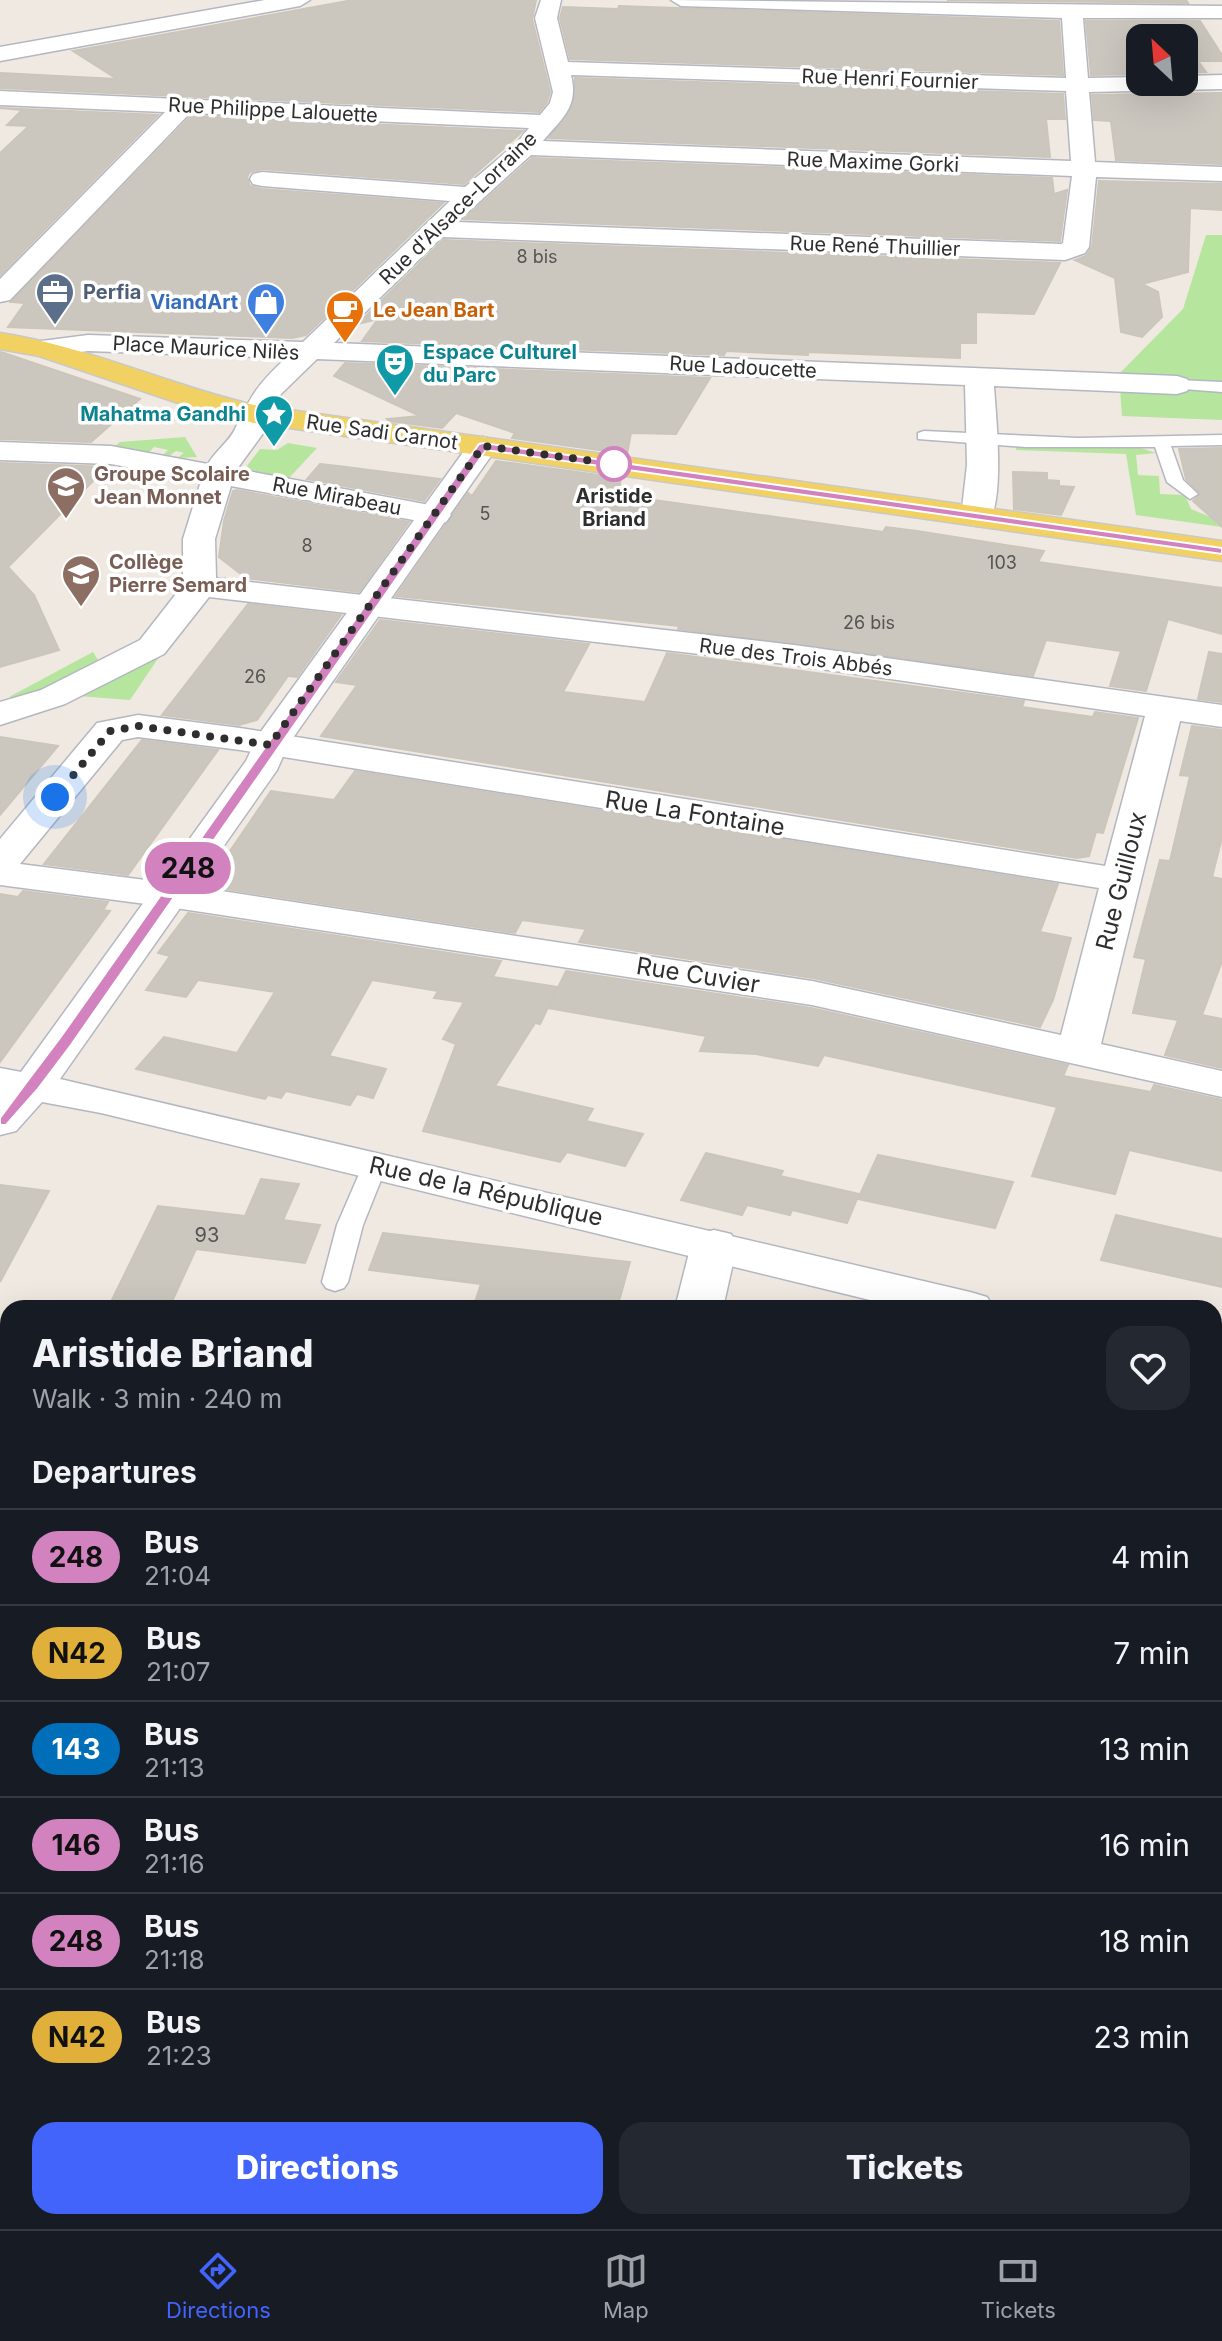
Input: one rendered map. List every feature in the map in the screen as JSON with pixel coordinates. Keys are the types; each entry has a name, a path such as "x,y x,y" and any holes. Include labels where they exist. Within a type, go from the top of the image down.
{"main road":[{"path":"0,341 44,348"},
{"name":"Place Maurice Nilès","path":"44,348 203,402 254,414"},
{"name":"Rue Sadi Carnot","path":"254,414 1222,551"}],"street":[{"path":"0,54 300,0"},
{"name":"Rue d'Alsace-Lorraine","path":"309,351 471,195 525,148 564,97 546,18 551,0"},
{"path":"681,0 1072,12 1222,12"},
{"name":"Rue René Thuillier","path":"437,229 1065,252 1076,247 1084,176 1081,169 1072,12"},
{"name":"Rue Henri Fournier","path":"559,68 1076,85 1222,82"},
{"name":"Rue Philippe Lalouette","path":"0,98 545,122"},
{"path":"0,294 184,106"},
{"name":"Rue Maxime Gorki","path":"525,148 1222,174"},
{"path":"262,179 471,195"},
{"name":"Place Maurice Nilès","path":"44,348 88,343 309,351"},
{"name":"Place Maurice Nilès","path":"254,414 273,376 309,351"},
{"name":"Rue Ladoucette","path":"309,351 1177,385"},
{"path":"977,517 983,441 979,378"},
{"path":"0,714 53,697 152,647 195,594 199,539 219,474 226,459 249,432 254,414"},
{"path":"0,1121 16,1084 169,895 264,762 270,745 483,446"},
{"name":"Rue Mirabeau","path":"0,451 111,455 435,515"},
{"name":"Rue des Trois Abbés","path":"195,594 368,607 794,655 1222,716"},
{"name":"Rue Guilloux","path":"1077,1054 1165,708"},
{"name":"Rue La Fontaine","path":"0,863 110,731 138,726 1121,880"},
{"name":"Rue Cuvier","path":"0,873 169,895 812,993 1222,1084"},
{"name":"Rue de la République","path":"16,1084 375,1165 937,1300"},
{"path":"701,1300 714,1245"}],"lane":[{"path":"1177,385 1222,387"},
{"path":"924,436 983,441 1222,440"},
{"path":"1161,441 1175,482 1190,494"},
{"path":"335,1282 350,1225 375,1165"}],"green space":[{"path":"1206,235 1222,235 1222,420 1122,416 1119,374 1183,309"},
{"path":"185,437 197,457 177,458 184,453 176,451 169,456 163,455 168,450 154,447 149,452 115,446 120,442"},
{"path":"288,443 317,448 288,479 251,472 247,466 260,449 277,450"},
{"path":"1016,445 1141,448 1156,453 1136,455 1138,475 1159,476 1160,494 1185,495 1191,509 1222,522 1222,527 1136,515 1126,454 1016,450"},
{"path":"93,652 100,663 30,699 9,697"},
{"path":"153,654 159,657 130,700 78,696"}],"building":[{"path":"353,0 536,0 532,19 550,92 547,102 539,112 0,88 0,73 117,79 73,51"},
{"path":"947,0 1186,0 1188,3"},
{"path":"619,6 1059,21 1063,75 570,59 560,18 563,7 618,9"},
{"path":"1086,21 1200,21 1222,55 1222,61 1198,61 1198,24 1126,24 1126,74 1091,75"},
{"path":"1198,61 1206,72 1198,72"},
{"path":"575,78 1063,94 1065,119 1046,119 1050,157 549,138 573,105"},
{"path":"1198,93 1222,93 1222,164 1116,160 1111,121 1094,120 1092,95 1198,96"},
{"path":"0,108 158,115 0,275 0,153 29,126 7,125 22,110"},
{"path":"191,116 523,131 464,184 262,169 250,172 247,177 250,186 262,189 443,203 306,335 292,338 8,327 25,303 11,302"},
{"path":"532,158 1052,178 1054,194 1067,190 1060,241 464,219"},
{"path":"1099,181 1222,184 1222,210 1190,208 1188,272 1142,284 1158,292 1162,317 1142,337 1121,332 1115,278 1075,260 1086,256 1092,247"},
{"path":"443,240 1060,263 1034,314 976,312 976,343 960,343 960,358 808,352 808,355 726,351 724,355 362,341 378,319 358,324"},
{"path":"0,352 140,399 91,442 0,439"},
{"name":"Espace Culturel du Parc","path":"345,363 710,378 676,434 631,433 627,454 512,438 515,433 456,413 442,428 389,421 387,419 420,416 334,376"},
{"path":"1222,448 1222,527 1193,501 1201,494 1186,479 1179,449"},
{"path":"496,461 621,478 618,495 883,532 886,527 917,531 1044,551 1038,562 1222,588 1222,634 1168,619 1146,691 1110,686 1121,651 1046,640 1033,676 678,629 679,626 396,596 468,493 472,496"},
{"path":"0,463 107,467 8,567 34,595 59,650 0,667"},
{"path":"320,464 440,479 424,501 307,479"},
{"path":"1013,472 1047,473 1047,480 1059,481 1059,486 1074,487 1061,515 1014,509"},
{"path":"233,491 409,522 359,592 246,578 219,557 224,521"},
{"path":"248,604 341,615 297,677 288,676 257,720 239,725 162,715"},
{"path":"380,620 589,644 563,692 645,702 667,653 1024,701 1022,707 1093,717 1095,712 1138,718 1103,833 1096,832 1089,856 1077,858 321,736 357,685 336,682"},
{"path":"1209,652 1222,654 1222,702 1198,699"},
{"path":"1192,726 1222,730 1222,838 1212,877 1222,879 1222,961 1202,1015 1222,1019 1222,1068 1165,1055 1178,1020 1133,1013 1146,959 1134,957 1160,860 1170,861 1190,776 1180,775"},
{"path":"0,737 58,746 0,815"},
{"path":"142,740 218,750 128,875 44,864"},
{"path":"355,771 1058,884 1040,932 1071,938 1053,1000 1040,1027 813,978 579,942 586,929 522,920 515,933 206,886 271,791 334,800"},
{"path":"23,891 108,902 103,910 110,911 0,1062 0,894 18,897"},
{"path":"188,913 501,961 493,977 558,987 540,1024 535,1023 495,1086 593,1109 586,1121 643,1134 625,1166 567,1152 560,1162 423,1131 456,1044 443,1039 464,1002 434,998 438,991 372,980 329,1056 386,1069 373,1098 357,1094 350,1105 286,1091 281,1098 268,1095 265,1099 136,1069 164,1037 237,1053 275,992 198,980 186,997 146,990 170,956 158,953"},
{"path":"566,971 811,1008 1068,1065 1063,1076 1151,1092 1154,1085 1222,1100 1222,1171 1129,1150 1115,1194 1032,1176 1057,1107 824,1055 818,1066 756,1054 700,1051 706,1036 548,1008"},
{"path":"706,1153 783,1171 780,1176 859,1194 847,1223 792,1210 790,1215 747,1205 742,1215 681,1200"},
{"path":"878,1155 1013,1182 995,1228 858,1199"},
{"path":"261,1179 299,1184 283,1220 320,1225 305,1263 196,1249 173,1300 112,1300 158,1206 245,1216"},
{"path":"0,1185 49,1191 0,1282"},
{"path":"1116,1215 1222,1239 1222,1287 1101,1260"},
{"path":"383,1233 630,1262 619,1300 476,1300 481,1284 369,1270"}],"bus line":[{"name":"248","path":"0,1121 32,1087 65,1041 264,762 270,745 483,446 1222,551"}],"place":[{"name":"Perfia","path":"55,326"},
{"name":"ViandArt","path":"266,336"},
{"name":"Le Jean Bart","path":"345,344"},
{"name":"Espace Culturel du Parc","path":"395,397"},
{"name":"Mahatma Gandhi","path":"274,448"},
{"name":"Aristide Briand","path":"614,464"},
{"name":"Groupe Scolaire Jean Monnet","path":"66,520"},
{"name":"Collège Pierre Semard","path":"81,608"}],"route":[{"path":"55,797 110,731 138,726 270,745 483,446 614,464"}]}
